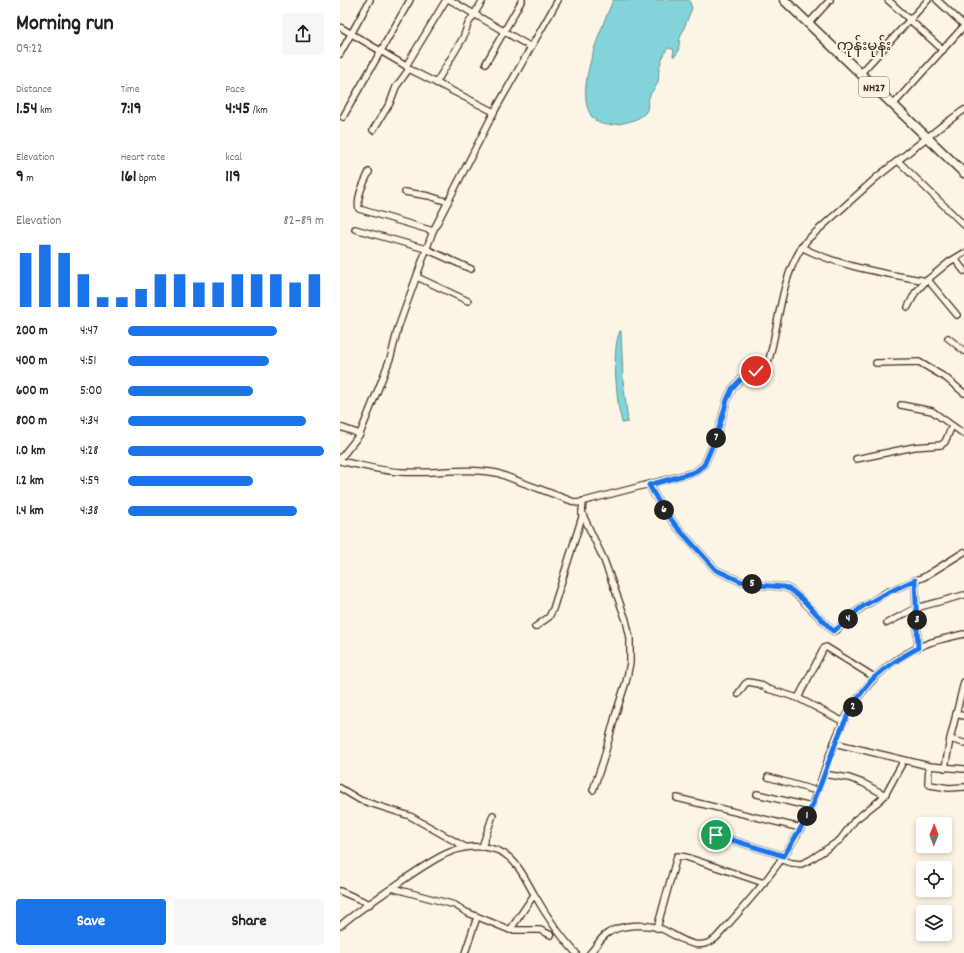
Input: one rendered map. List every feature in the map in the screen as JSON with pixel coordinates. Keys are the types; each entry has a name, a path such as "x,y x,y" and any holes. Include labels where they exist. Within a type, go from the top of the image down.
{"highway":[{"name":"NH27","path":"784,0 964,173"}],"street":[{"path":"340,54 370,0"},
{"path":"343,117 410,0"},
{"path":"373,130 390,103 396,87 446,0"},
{"path":"450,0 531,47"},
{"path":"436,83 463,38 468,24 483,0"},
{"path":"486,64 522,0"},
{"path":"558,0 494,112 433,231 398,328 391,356 360,434 340,460 401,472 473,470 497,473 580,502 695,472 704,465 717,435 727,400 732,389 742,378 768,363 786,283 801,247 877,177 943,125 964,111"},
{"path":"808,24 830,0"},
{"path":"888,0 943,50"},
{"path":"860,74 928,0"},
{"path":"893,105 964,26 937,0"},
{"path":"340,27 408,68 494,112"},
{"path":"898,161 964,225"},
{"path":"369,172 361,189 358,206 359,209 433,231"},
{"path":"406,192 429,196 448,202"},
{"path":"355,229 426,249 471,269"},
{"path":"801,247 814,253 854,266 927,280 957,315"},
{"path":"908,307 915,293 927,280 964,252"},
{"path":"955,259 964,271"},
{"path":"417,277 468,301"},
{"path":"948,338 964,351"},
{"path":"876,363 919,362 946,378 964,393"},
{"path":"902,405 932,411 964,434"},
{"path":"856,459 925,445 941,445 945,442 952,426"},
{"path":"340,427 360,434"},
{"path":"649,485 661,506 677,527 716,570 740,581 757,585 784,587 791,590 802,599 833,631 837,630 849,617 861,608 887,592 924,577 964,552"},
{"path":"580,502 582,513 604,560 626,620 630,638 630,664 626,682 593,790"},
{"path":"535,627 549,617 553,609 582,513"},
{"path":"915,580 918,648"},
{"path":"886,623 916,608 964,595"},
{"path":"590,953 608,933 626,926 648,926 662,929 695,948 704,947 715,940 764,883 783,858 801,828 811,807 834,743 844,722 858,697 874,677 898,659 928,643 964,634"},
{"path":"798,698 824,648 829,649 874,677"},
{"path":"738,694 748,682 759,684 798,698 844,722"},
{"path":"945,768 950,739 964,683"},
{"path":"956,714 964,716"},
{"path":"950,739 964,743"},
{"path":"834,743 929,766 964,768"},
{"path":"716,835 783,858 796,864 810,860 840,840 855,820 885,795 904,760"},
{"path":"929,766 928,783 930,785 949,788 964,787"},
{"path":"823,774 849,778 863,783 885,795"},
{"path":"768,777 817,791"},
{"path":"340,788 360,800 410,816 465,848"},
{"path":"757,794 811,807"},
{"path":"677,798 801,828"},
{"path":"482,847 493,815"},
{"path":"340,926 421,868 450,852 465,848 482,847 499,851 511,858 523,873 534,895 562,938 576,953"},
{"path":"657,928 677,856 686,857 764,883"},
{"path":"392,888 454,905 477,917 510,930 540,930 551,935"},
{"path":"340,891 370,904"},
{"path":"510,930 534,895"},
{"path":"465,953 477,917"}],"water":[{"path":"613,0 689,0 692,8 680,38 678,52 675,56 673,56 674,50 668,48 664,55 659,68 658,82 650,96 645,113 629,122 606,125 596,121 589,111 586,97 590,62"},
{"path":"620,331 623,380 628,422 622,423 618,405 615,366 616,346"}],"district":[{"name":"ကုန်းမုန်း","path":"864,45"}],"route":[{"path":"716,835 784,856 805,821 834,743 858,697 874,677 898,659 918,648 915,580 887,592 861,608 849,617 837,630 833,631 802,599 791,590 784,587 757,585 740,581 716,570 677,527 661,506 649,485 695,472 704,465 723,419 727,400 732,389 742,378 756,371"}]}
